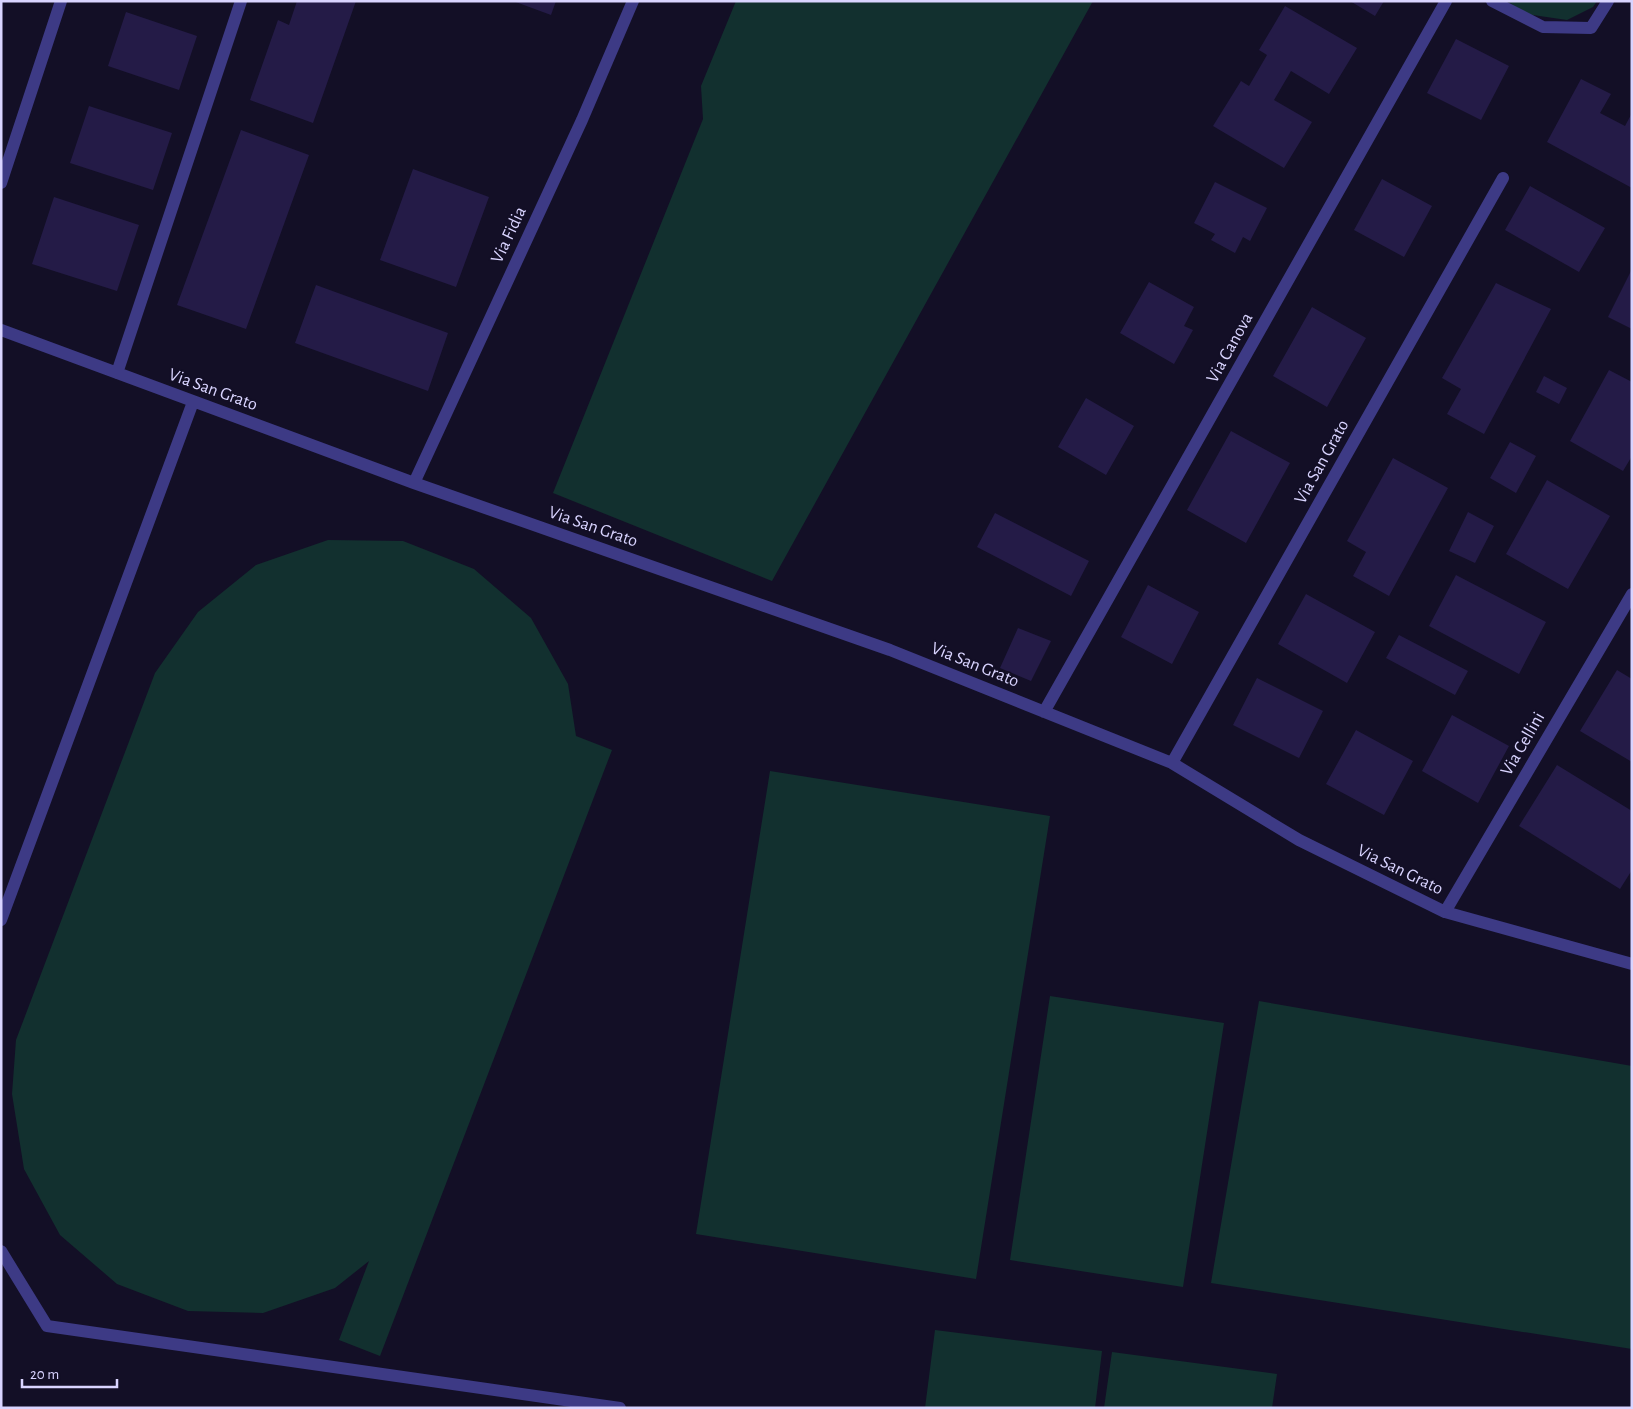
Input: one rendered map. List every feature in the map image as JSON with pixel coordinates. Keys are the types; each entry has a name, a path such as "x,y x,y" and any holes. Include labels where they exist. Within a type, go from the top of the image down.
{"street":[{"path":"1,183 61,1"},
{"path":"117,373 241,1"},
{"name":"Via Fidia","path":"414,483 577,130 633,1"},
{"name":"Via Canova","path":"1044,712 1446,1"},
{"path":"1492,1 1542,27 1591,28 1608,1"},
{"name":"Via San Grato","path":"1172,763 1503,178"},
{"name":"Via San Grato","path":"1,330 414,483 881,647 1172,763 1299,840 1445,912 1632,964"},
{"path":"1,920 193,402"},
{"name":"Via Cellini","path":"1445,912 1632,594"},
{"path":"1,1250 47,1326 620,1408"}],"green space":[{"path":"736,1 1093,1 772,581 553,493 703,119 701,86"},
{"path":"1507,1 1597,1 1593,7 1567,20 1526,14"},
{"path":"328,540 403,541 474,569 531,618 568,684 576,736 612,750 380,1356 339,1340 369,1261 335,1288 263,1313 188,1311 117,1284 60,1235 24,1169 12,1094 16,1040 155,673 198,612 256,565"},
{"path":"770,771 1050,816 976,1279 696,1234"},
{"path":"1050,996 1224,1023 1183,1287 1010,1260"},
{"path":"1259,1001 1632,1066 1632,1349 1211,1283"},
{"path":"935,1330 1102,1351 1095,1408 925,1408"},
{"path":"1112,1352 1277,1374 1272,1408 1104,1408"}],"building":[{"path":"297,1 356,1 313,123 250,100 278,20 289,25"},
{"path":"513,1 556,1 551,15"},
{"path":"1350,1 1384,1 1375,16"},
{"path":"1285,6 1357,48 1329,94 1291,71 1274,100 1312,122 1284,168 1213,126 1241,81 1249,86 1267,55 1259,50"},
{"path":"126,12 197,36 179,90 108,66"},
{"path":"1456,39 1509,66 1481,120 1427,93"},
{"path":"1581,79 1611,94 1600,113 1625,126 1632,113 1632,188 1547,142"},
{"path":"89,106 172,133 153,190 70,163"},
{"path":"241,130 309,155 246,329 177,305"},
{"path":"413,169 489,197 456,287 380,260"},
{"path":"1382,179 1432,206 1404,257 1354,230"},
{"path":"1215,182 1267,208 1250,241 1243,237 1235,253 1211,240 1215,234 1194,223"},
{"path":"1530,186 1605,228 1579,272 1505,230"},
{"path":"54,197 139,225 117,291 32,264"},
{"path":"1632,269 1632,329 1608,317"},
{"path":"1149,282 1194,307 1184,326 1193,330 1174,364 1120,333"},
{"path":"1496,283 1551,309 1484,434 1447,414 1461,389 1442,378"},
{"path":"316,285 448,333 428,391 295,343"},
{"path":"1312,307 1366,338 1327,407 1273,376"},
{"path":"1609,370 1632,382 1632,456 1623,471 1570,441"},
{"path":"1544,376 1567,388 1559,404 1536,392"},
{"path":"1086,398 1134,426 1106,475 1058,447"},
{"path":"1231,431 1290,463 1246,543 1187,510"},
{"path":"1510,442 1536,456 1516,493 1490,478"},
{"path":"1393,458 1448,488 1389,596 1353,576 1366,552 1347,541"},
{"path":"1547,480 1610,516 1568,589 1506,554"},
{"path":"1468,512 1494,526 1475,563 1449,551"},
{"path":"995,513 1089,561 1071,596 977,547"},
{"path":"1456,575 1546,622 1519,674 1429,626"},
{"path":"1148,585 1199,612 1172,664 1121,637"},
{"path":"1306,594 1375,632 1347,683 1278,644"},
{"path":"1018,628 1051,641 1031,681 1000,668"},
{"path":"1399,635 1468,671 1455,695 1386,658"},
{"path":"1617,670 1632,679 1632,762 1580,731"},
{"path":"1257,678 1323,711 1299,758 1233,725"},
{"path":"1452,715 1509,746 1478,803 1422,771"},
{"path":"1356,730 1413,761 1384,815 1326,784"},
{"path":"1557,765 1632,811 1632,870 1620,889 1519,826"}]}
